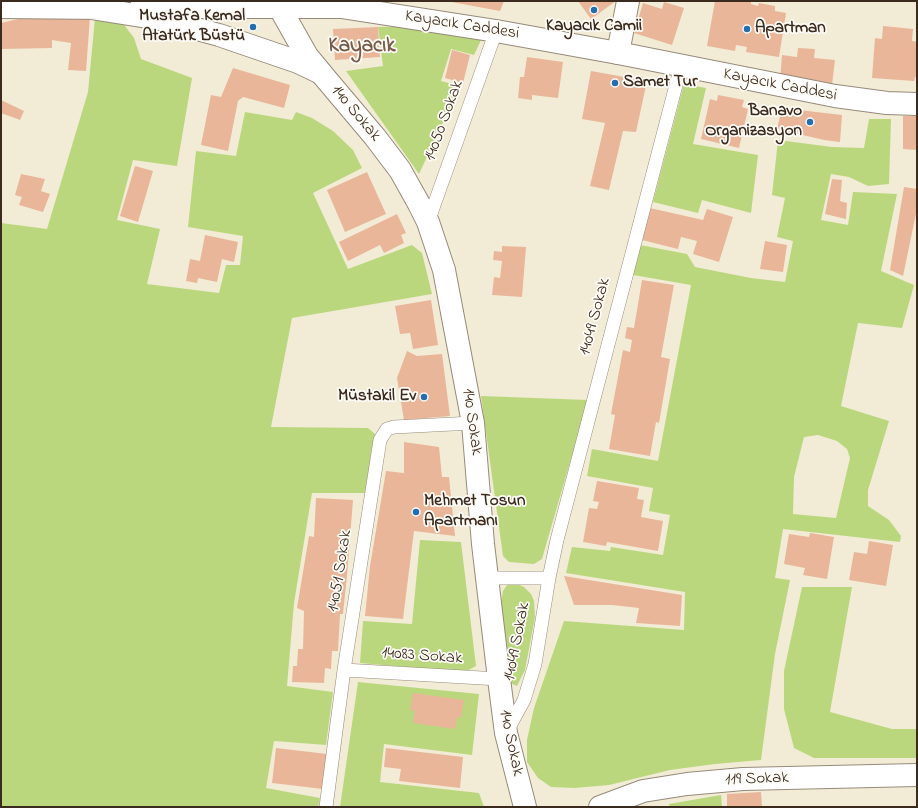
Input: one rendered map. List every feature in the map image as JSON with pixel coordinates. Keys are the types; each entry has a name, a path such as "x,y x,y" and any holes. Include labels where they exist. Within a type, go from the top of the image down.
{"street":[{"path":"618,53 628,1"},
{"name":"Kayacık Caddesi","path":"1,7 277,4 340,7 496,31 618,53 835,96 887,103 917,104"},
{"name":"140 Sokak","path":"277,4 306,56 375,137 400,170 428,222 444,270 473,423 487,578 506,733 525,807"},
{"name":"140 Sokak","path":"90,5 160,19 219,35 298,62 321,73"},
{"name":"119 Sokak","path":"600,807 643,791 687,784 743,779 917,775"}],"lane":[{"name":"14050 Sokak","path":"428,222 496,31"},
{"name":"14049 Sokak","path":"506,733 524,700 536,664 549,578 561,524 681,66"},
{"name":"14051 Sokak","path":"326,807 344,670 380,440 383,433 387,429 394,427 473,423"},
{"name":"14049 Sokak","path":"487,578 549,578"},
{"name":"14083 Sokak","path":"344,670 499,680"}],"green space":[{"path":"95,18 122,22 134,38 141,59 192,78 177,166 133,160 117,220 160,229 147,284 219,293 226,265 240,265 243,236 188,227 196,151 236,156 245,112 292,120 296,112 312,118 333,131 353,150 362,168 313,193 348,269 412,245 422,253 432,294 292,318 271,427 368,428 375,434 365,493 312,493 294,603 287,686 333,692 326,745 274,741 266,788 320,798 318,807 1,807 1,223 47,229 88,92"},
{"path":"424,26 482,38 474,55 451,49 441,81 460,86 419,174 346,71 383,66 378,27"},
{"path":"684,84 706,88 693,144 758,155 751,213 702,200 698,213 653,202"},
{"path":"869,119 891,119 889,184 868,186 849,177 831,174 821,220 848,225 853,192 897,194 881,271 914,285 902,328 858,323 841,406 889,421 868,490 868,506 889,520 901,536 900,542 783,529 775,578 790,580 775,654 761,760 670,770 609,785 574,788 551,787 538,778 527,762 527,740 534,708 564,621 684,630 685,592 566,573 572,547 610,551 611,547 663,555 670,515 649,511 653,488 587,476 592,449 658,461 691,285 633,275 640,245 687,254 695,267 751,278 785,282 793,241 777,237 785,198 772,195 778,140 832,147 864,148","holes":["818,435 837,441 847,449 850,458 836,518 793,514 794,477 804,437"]},
{"path":"481,396 588,400 542,559 534,564 509,562 503,556"},
{"path":"420,540 461,542 476,666 465,672 360,663 363,621 412,624"},
{"path":"515,583 524,587 531,594 534,601 535,617 525,670 517,686 508,682 501,603 503,591 507,585"},
{"path":"802,587 852,587 830,712 892,729 917,729 917,758 814,758 794,748 784,709 784,671"},
{"path":"358,682 479,694 472,755 384,744 380,782 479,793 484,807 340,807"},
{"path":"721,795 722,807 670,807 669,804"}],"building":[{"path":"446,1 504,1 500,11"},
{"name":"Kayacık Camii","path":"578,1 616,1 591,19"},
{"name":"Apartman","path":"715,1 751,1 751,4 758,6 759,3 775,6 775,11 786,13 779,57 746,52 747,47 736,45 735,51 707,46"},
{"path":"664,2 684,8 672,45 634,33 643,3 662,9"},
{"path":"53,16 90,17 86,71 68,70 71,43 52,40 52,48 1,49 1,23 18,19"},
{"path":"883,26 913,29 912,41 917,42 917,77 915,77 914,81 872,78 875,38 882,39"},
{"path":"378,27 380,57 335,60 333,29"},
{"path":"798,48 815,49 814,58 835,60 832,85 780,81 782,55 797,57"},
{"path":"452,50 470,55 463,83 445,78"},
{"path":"527,57 563,62 558,98 532,95 532,100 518,98 520,77 524,77"},
{"path":"233,68 290,85 284,108 243,97 238,101 228,151 201,145 211,95 221,97"},
{"path":"591,71 647,81 636,132 623,131 609,190 590,186 605,123 582,119"},
{"path":"718,95 744,100 742,107 748,109 739,148 701,139 710,99 717,101"},
{"path":"1,100 24,111 20,120 1,113"},
{"name":"Banavo Organizasyon","path":"782,108 842,115 840,142 824,140 777,129"},
{"path":"903,116 917,116 917,150 903,149"},
{"path":"135,166 153,171 138,222 120,216"},
{"path":"367,172 386,214 345,232 327,190"},
{"path":"21,174 45,179 41,191 50,194 43,212 19,205 22,197 15,195"},
{"path":"832,179 842,180 840,201 847,203 846,219 825,214"},
{"path":"904,187 917,189 917,209 903,276 890,270"},
{"path":"650,208 703,220 707,209 733,217 719,262 693,254 697,241 681,237 678,249 642,240"},
{"path":"397,214 406,233 401,235 404,243 384,253 380,245 348,261 339,242"},
{"path":"205,235 238,242 234,262 222,259 217,282 198,278 197,283 186,281 190,259 200,261"},
{"path":"765,241 787,245 783,272 760,269"},
{"path":"502,246 526,247 522,297 492,295 494,277 500,278 502,261 493,260 494,251 502,252"},
{"path":"642,280 674,285 661,357 670,359 659,423 656,422 650,456 609,449 615,415 611,414 623,350 630,352 632,340 625,338 627,327 634,328"},
{"name":"Müstakil Ev","path":"431,300 438,345 413,349 410,333 400,334 395,306"},
{"name":"Müstakil Ev","path":"407,351 417,356 442,354 450,416 404,420 397,378"},
{"path":"404,442 439,447 442,477 449,477 455,536 414,531 403,619 365,616 370,566 386,471 404,473"},
{"path":"597,481 639,488 637,499 644,500 641,517 663,521 658,551 607,542 606,546 583,542 589,508 597,509 599,502 593,501"},
{"path":"316,498 353,500 343,614 340,614 338,651 332,651 331,669 325,668 324,683 292,682 293,666 297,666 298,649 303,649 304,611 297,608 309,536 314,537"},
{"path":"810,533 834,537 827,579 803,575 805,568 784,564 789,534 809,537"},
{"path":"869,541 893,545 886,586 849,580 854,552 867,554"},
{"path":"564,576 682,595 680,626 636,623 639,608 612,605 574,605"},
{"path":"413,693 464,700 461,718 457,717 455,729 413,723 415,711 410,710"},
{"path":"276,748 327,754 323,789 272,783"},
{"path":"386,748 463,757 460,788 399,781 401,769 384,767"},
{"path":"761,792 762,807 727,807 727,794"}],"place":[{"name":"Kayacık Camii","path":"594,10"},
{"name":"Mustafa Kemal Atatürk Büstü","path":"253,27"},
{"name":"Apartman","path":"747,29"},
{"name":"Samet Tur","path":"615,83"},
{"name":"Banavo Organizasyon","path":"810,122"},
{"name":"Müstakil Ev","path":"424,397"},
{"name":"Mehmet Tosun Apartmanı","path":"416,512"}],"district":[{"name":"Kayacık","path":"362,48"}]}
